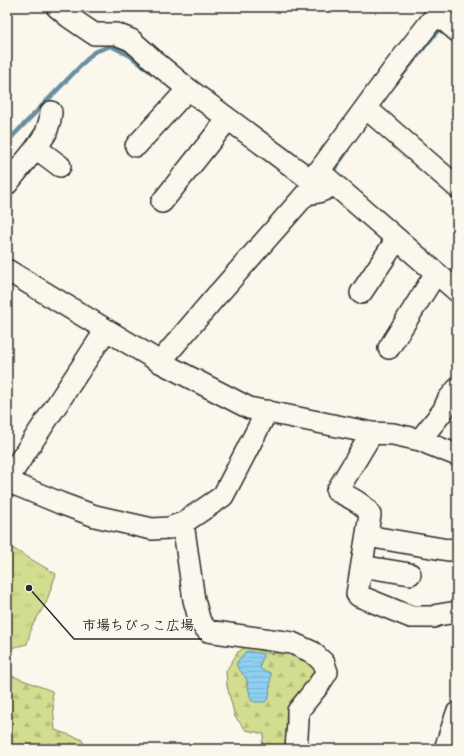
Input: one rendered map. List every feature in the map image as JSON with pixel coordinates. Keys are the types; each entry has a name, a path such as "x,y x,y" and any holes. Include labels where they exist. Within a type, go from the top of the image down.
{"street":[{"path":"57,7 68,17 94,34 116,34 130,40 188,89 308,178 326,177 457,291"},
{"path":"160,362 306,194 326,190 326,177 366,108 393,70 444,16"},
{"path":"136,146 188,89"},
{"path":"366,108 457,187"},
{"path":"7,184 46,133 51,112"},
{"path":"162,202 228,119"},
{"path":"36,148 60,166"},
{"path":"361,293 397,239"},
{"path":"7,270 160,362 249,408 372,433 393,434 420,440 457,455"},
{"path":"389,348 436,273"},
{"path":"106,330 7,481 95,516 152,529 169,528 183,523 223,496 267,412"},
{"path":"420,440 443,411 448,400 457,388"},
{"path":"372,433 338,491 362,505 369,511 370,515 357,594 358,596 411,616 433,617 457,612"},
{"path":"183,523 194,600 200,622 208,631 292,643 312,652 324,663 327,672 298,711 296,749"},
{"path":"367,536 448,550 457,550"},
{"path":"362,567 410,574"},
{"path":"445,749 457,713"}],"green space":[{"path":"7,545 56,574 46,603 32,626 27,644 7,649"},
{"path":"247,646 267,653 277,654 280,649 308,661 315,670 316,675 287,711 286,719 288,749 261,749 264,734 246,730 235,717 227,686 226,671 238,652"},
{"path":"7,674 52,691 55,730 81,739 88,749 56,749 43,745 37,749 7,749"}],"water":[{"path":"246,651 263,654 260,667 262,670 271,674 269,698 265,702 254,702 251,700 246,678 237,667 237,662"}],"waterway":[{"path":"448,17 456,7"},
{"path":"395,84 443,24"},
{"path":"7,142 94,52 111,46 129,55 152,73"},
{"path":"331,174 347,151"}],"place":[{"name":"市場ちびっこ広場","path":"29,588"}]}
